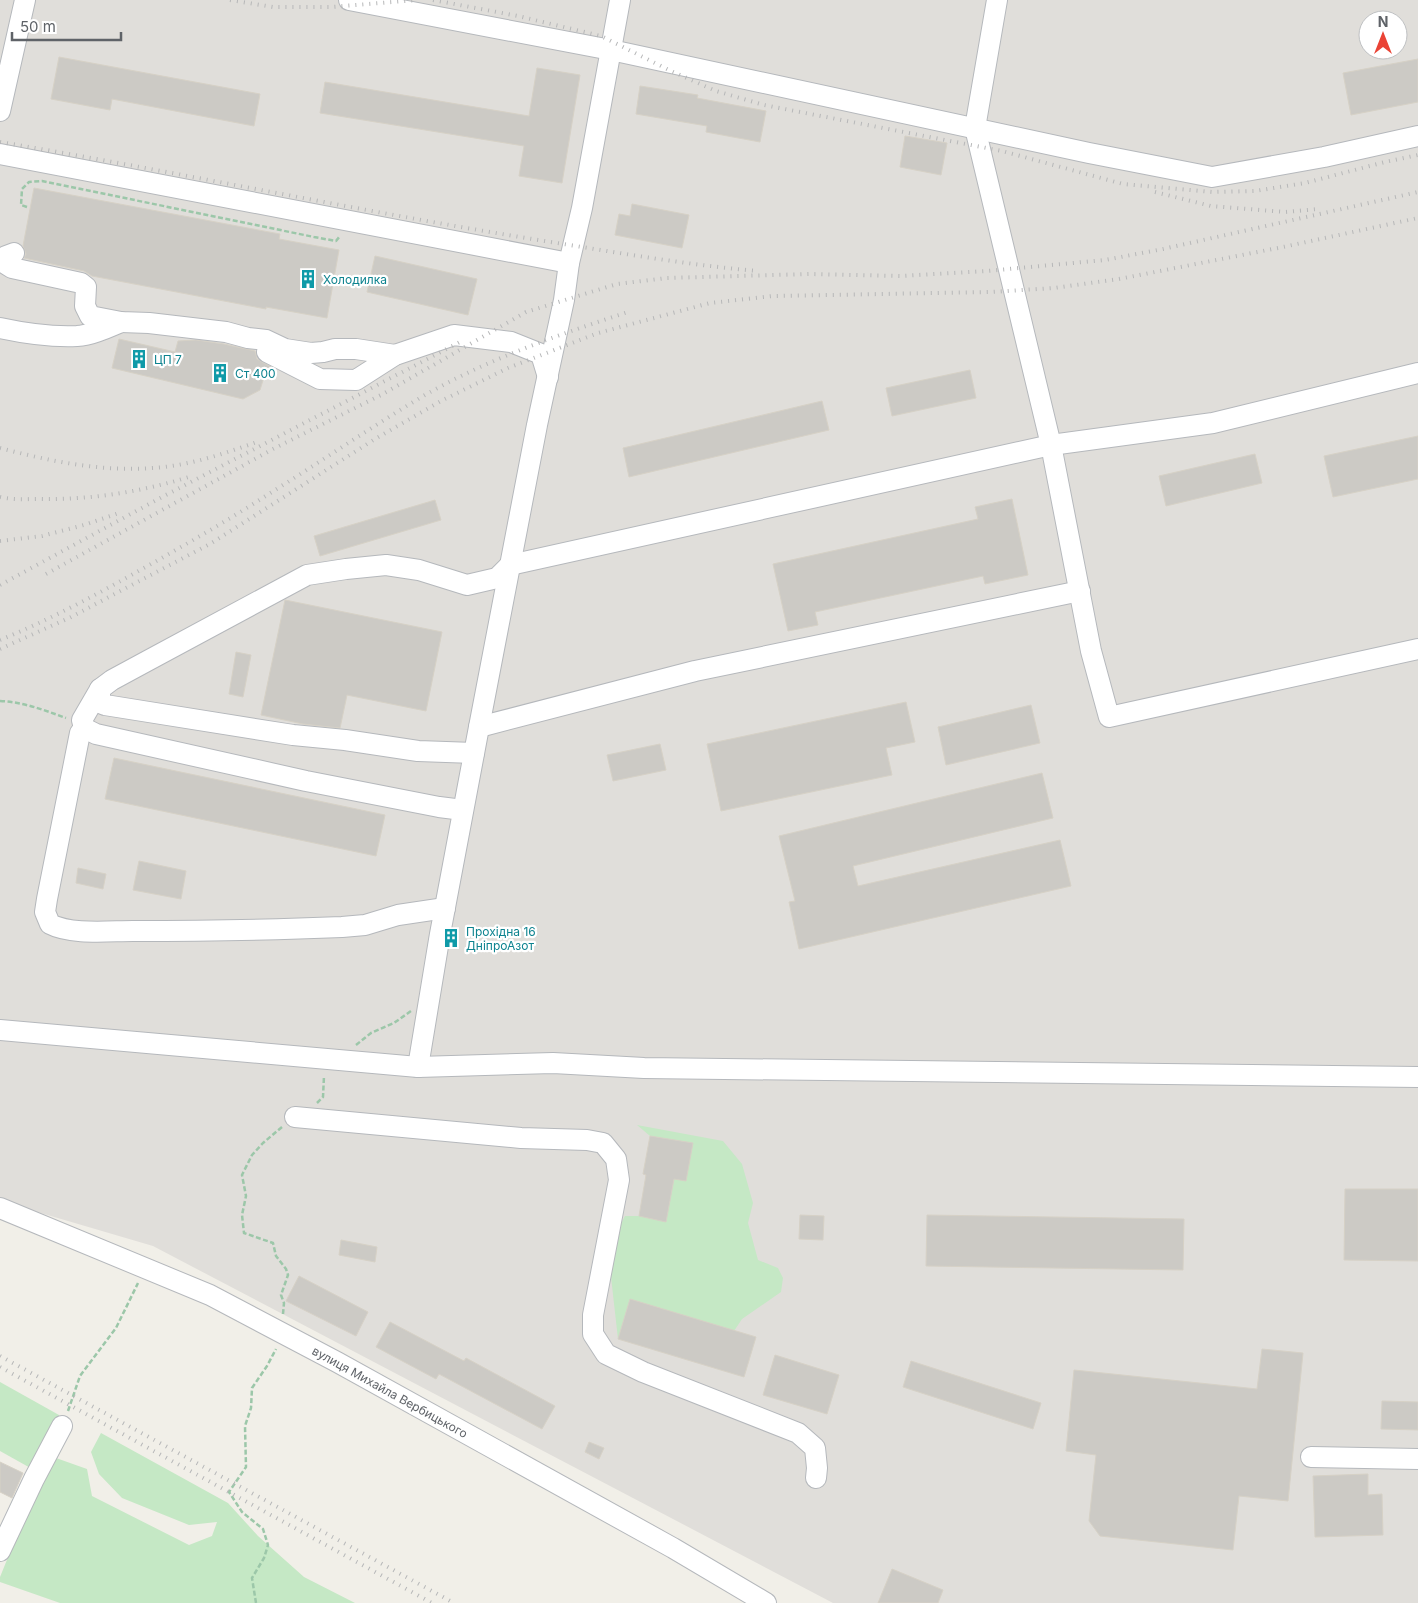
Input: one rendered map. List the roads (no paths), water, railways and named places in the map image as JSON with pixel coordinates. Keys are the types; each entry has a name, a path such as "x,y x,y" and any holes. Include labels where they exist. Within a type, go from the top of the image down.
{"street":[{"path":"0,111 25,0"},
{"path":"349,0 611,50 1212,177 1324,157 1418,136"},
{"path":"418,1067 463,810 564,300 569,263 582,208 620,0"},
{"path":"997,0 975,128 1051,445 1092,651 1109,717 1418,649"},
{"path":"0,154 569,263"},
{"path":"14,253 6,256 4,263 12,268 81,283 86,287 85,306 90,316 121,322 198,328 266,340 285,349 311,353 335,349 356,349 395,355"},
{"path":"0,328 19,332 78,336 93,333 121,322"},
{"path":"233,334 320,379 356,380 395,355 454,335 511,342 541,354 548,377"},
{"path":"445,908 398,915 364,925 342,927 200,931 90,931 58,928 50,924 45,912 47,899 80,733 100,689 141,664 307,575 346,568 386,565 419,570 466,585 497,578 510,565 1051,445 1213,423 1418,373"},
{"path":"479,727 695,671 1080,591"},
{"path":"100,689 100,703 105,705 293,735 345,740 418,751 474,753"},
{"path":"83,724 96,734 235,766 439,808 463,810"},
{"path":"0,1030 418,1067 553,1064 644,1068 1418,1077"},
{"path":"295,1117 521,1138 587,1140 603,1143 616,1159 619,1180 593,1315 593,1334 606,1354 643,1372 798,1433 815,1448 816,1478"},
{"name":"вулиця Михайла Вербицького","path":"0,1208 210,1295 281,1332 672,1548 766,1603"},
{"path":"0,1551 62,1426"},
{"path":"1312,1457 1418,1458"}],"railway":[{"path":"230,0 273,7 331,7 417,0"},
{"path":"433,0 518,16 601,36 716,91 764,105 1002,151 1123,184 1212,192 1255,191 1305,183 1418,155"},
{"path":"0,142 482,231 654,258 758,271"},
{"path":"1155,192 1211,206 1285,212 1318,209"},
{"path":"46,574 273,449 381,395 526,312 617,284 667,278 809,274 900,276 987,271 1105,260 1163,249 1418,192"},
{"path":"0,649 69,618 210,544 375,439 441,401 508,368 598,333 710,303 773,296 991,292 1054,288 1119,279 1418,218"},
{"path":"0,640 72,607 226,521 425,395 500,358 631,311"},
{"path":"0,585 162,497 460,342"},
{"path":"0,448 76,464 133,469 165,467 192,462 257,442"},
{"path":"0,497 10,499 58,499 115,494 189,477"},
{"path":"0,541 42,536 84,525 122,512"},
{"path":"0,1356 454,1603"},
{"path":"0,1367 432,1603"}],"place":[{"name":"Холодилка","path":"308,279"},
{"name":"ЦП 7","path":"139,359"},
{"name":"Ст 400","path":"220,373"},
{"name":"Прохідна 16 ДніпроАзот","path":"451,938"}]}
